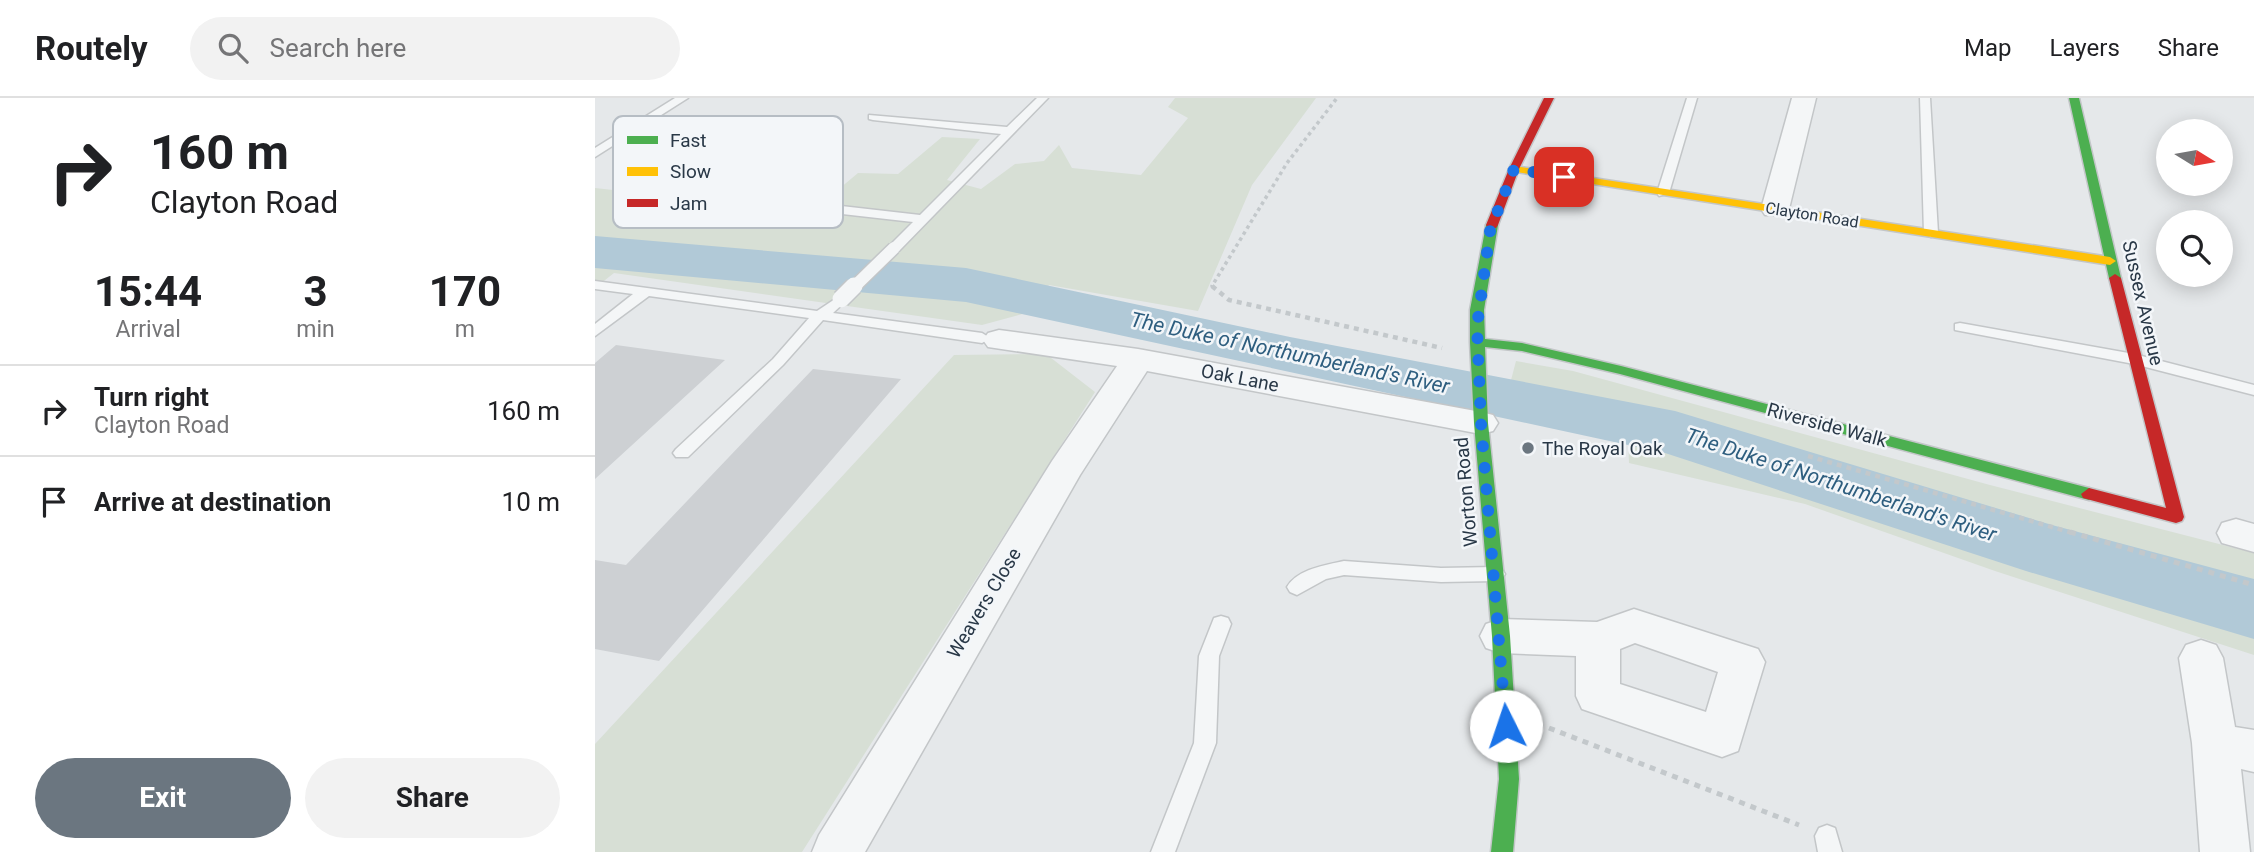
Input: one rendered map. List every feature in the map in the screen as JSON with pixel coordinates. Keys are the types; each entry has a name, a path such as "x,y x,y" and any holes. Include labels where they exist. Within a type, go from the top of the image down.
{"street":[{"name":"Worton Road","path":"1502,852 1509,779 1501,636 1481,415 1477,310 1490,231 1514,169 1549,98"},
{"path":"1775,209 1804,98"},
{"name":"Sussex Avenue","path":"2074,98 2110,261 2176,517"},
{"name":"Clayton Road","path":"1514,169 2110,261"},
{"name":"Oak Lane","path":"991,339 1138,359 1481,415"},
{"name":"Riverside Walk","path":"1478,355 1522,347 1633,373 2176,517"},
{"name":"Weavers Close","path":"837,852 1014,553 1138,359"},
{"path":"1501,636 1598,639"},
{"path":"2201,658 2235,747 2225,852"}],"lane":[{"path":"654,116 683,98"},
{"path":"682,453 778,362 818,317 841,299 894,248 1043,98"},
{"path":"1663,193 1692,98"},
{"path":"1925,98 1931,233"},
{"path":"873,117 1010,131"},
{"path":"595,153 613,142"},
{"path":"843,210 923,219"},
{"path":"595,285 991,339"},
{"path":"595,331 646,291"},
{"path":"1960,327 2134,359 2254,390"},
{"path":"1297,587 1321,573 1344,568 1441,575 1495,574"},
{"path":"1163,852 1205,743 1209,656 1221,624"}],"path":[{"path":"1337,98 1287,163 1212,286 1229,300 1478,355"},
{"path":"1800,453 2254,585"},
{"path":"1506,726 1550,728 1828,844"}],"shaded area":[{"path":"1175,98 1316,98 1252,185 1198,311 1049,285 1026,313 982,325 614,273 595,288 595,188 613,190 613,228 843,228 843,186 858,173 898,174 942,137 980,139 947,180 981,189 1015,164 1044,161 1059,145 1072,168 1141,175 1188,118 1168,107"},
{"path":"1046,354 1095,392 802,852 595,852 595,744 954,355"},
{"path":"1516,361 1573,371 1990,485 2254,553 2254,596 2148,567 1706,434 1510,384"},
{"path":"1628,438 1694,451 2254,623 2254,655 1995,571 1805,504 1629,463"}],"building":[{"path":"616,345 725,360 595,479 595,363"},
{"path":"813,369 901,379 659,661 595,649 595,560 626,565"}],"waterway":[{"name":"The Duke of Northumberland's River","path":"595,252 966,285 1290,355 1675,433 2052,552 2254,609"}],"traffic: fast":[{"path":"2074,98 2115,278"},
{"path":"1492,225 1477,310 1481,423 1501,636 1509,779 1502,852"},
{"path":"1477,342 1522,347 1621,370 2089,494"}],"traffic: slow":[{"path":"1514,169 2110,261"}],"traffic: jam":[{"path":"1492,225 1514,169 1549,98"},
{"path":"2089,494 2176,517 2115,278"}],"place":[{"name":"The Royal Oak","path":"1528,448"}],"route":[{"path":"1506,726 1501,636 1481,423 1477,310 1490,231 1514,169 1564,177"}]}
